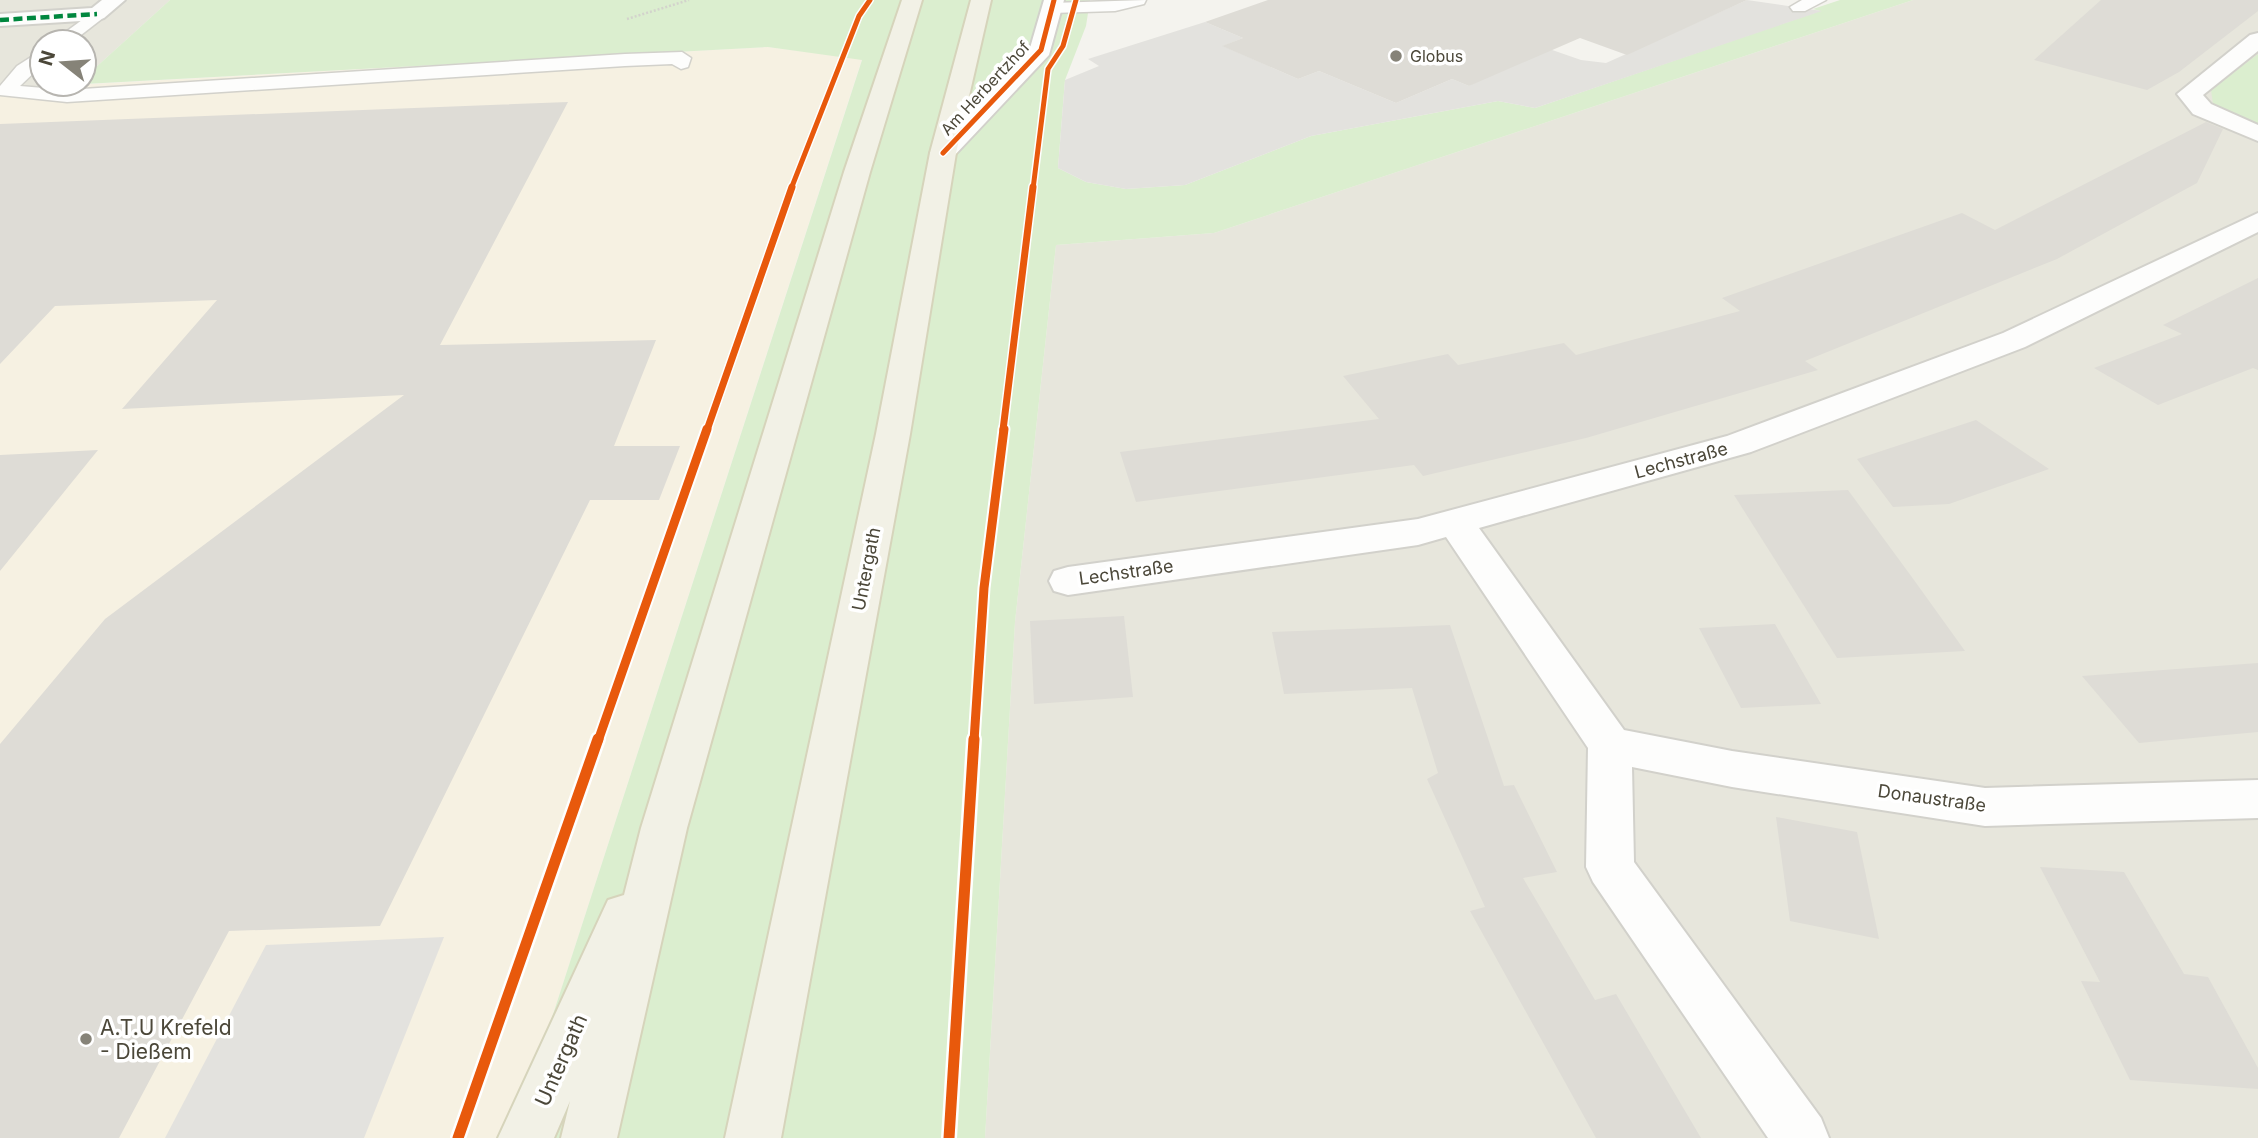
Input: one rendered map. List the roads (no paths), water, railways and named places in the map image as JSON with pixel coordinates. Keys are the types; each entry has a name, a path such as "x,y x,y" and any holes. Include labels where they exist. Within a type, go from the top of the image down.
{"main road":[{"name":"Untergath","path":"589,1138 664,828 857,172 912,0"},
{"name":"Untergath","path":"753,1138 893,434 943,153 981,0"},
{"name":"Untergath","path":"526,1138 664,828"}],"street":[{"path":"0,19 97,14 115,0"},
{"name":"Am Herbertzhof","path":"943,153 1041,50 1053,4"},
{"path":"2258,40 2189,94 2202,109 2258,134"},
{"name":"Lechstraße","path":"1068,581 1418,532 1739,444 2014,340 2258,221"},
{"path":"1454,520 1610,745 1610,867 1801,1138"},
{"name":"Donaustraße","path":"1610,745 1732,768 1985,807 2258,799"}],"lane":[{"path":"1053,4 1115,6 1138,0"},
{"path":"1799,7 1818,0"},
{"path":"79,28 97,14"},
{"path":"3,92 67,96 625,60 682,58 681,63"},
{"path":"3,92 28,67"}],"place":[{"name":"Globus","path":"1396,56"},
{"name":"A.T.U Krefeld - Dießem","path":"86,1039"}]}
